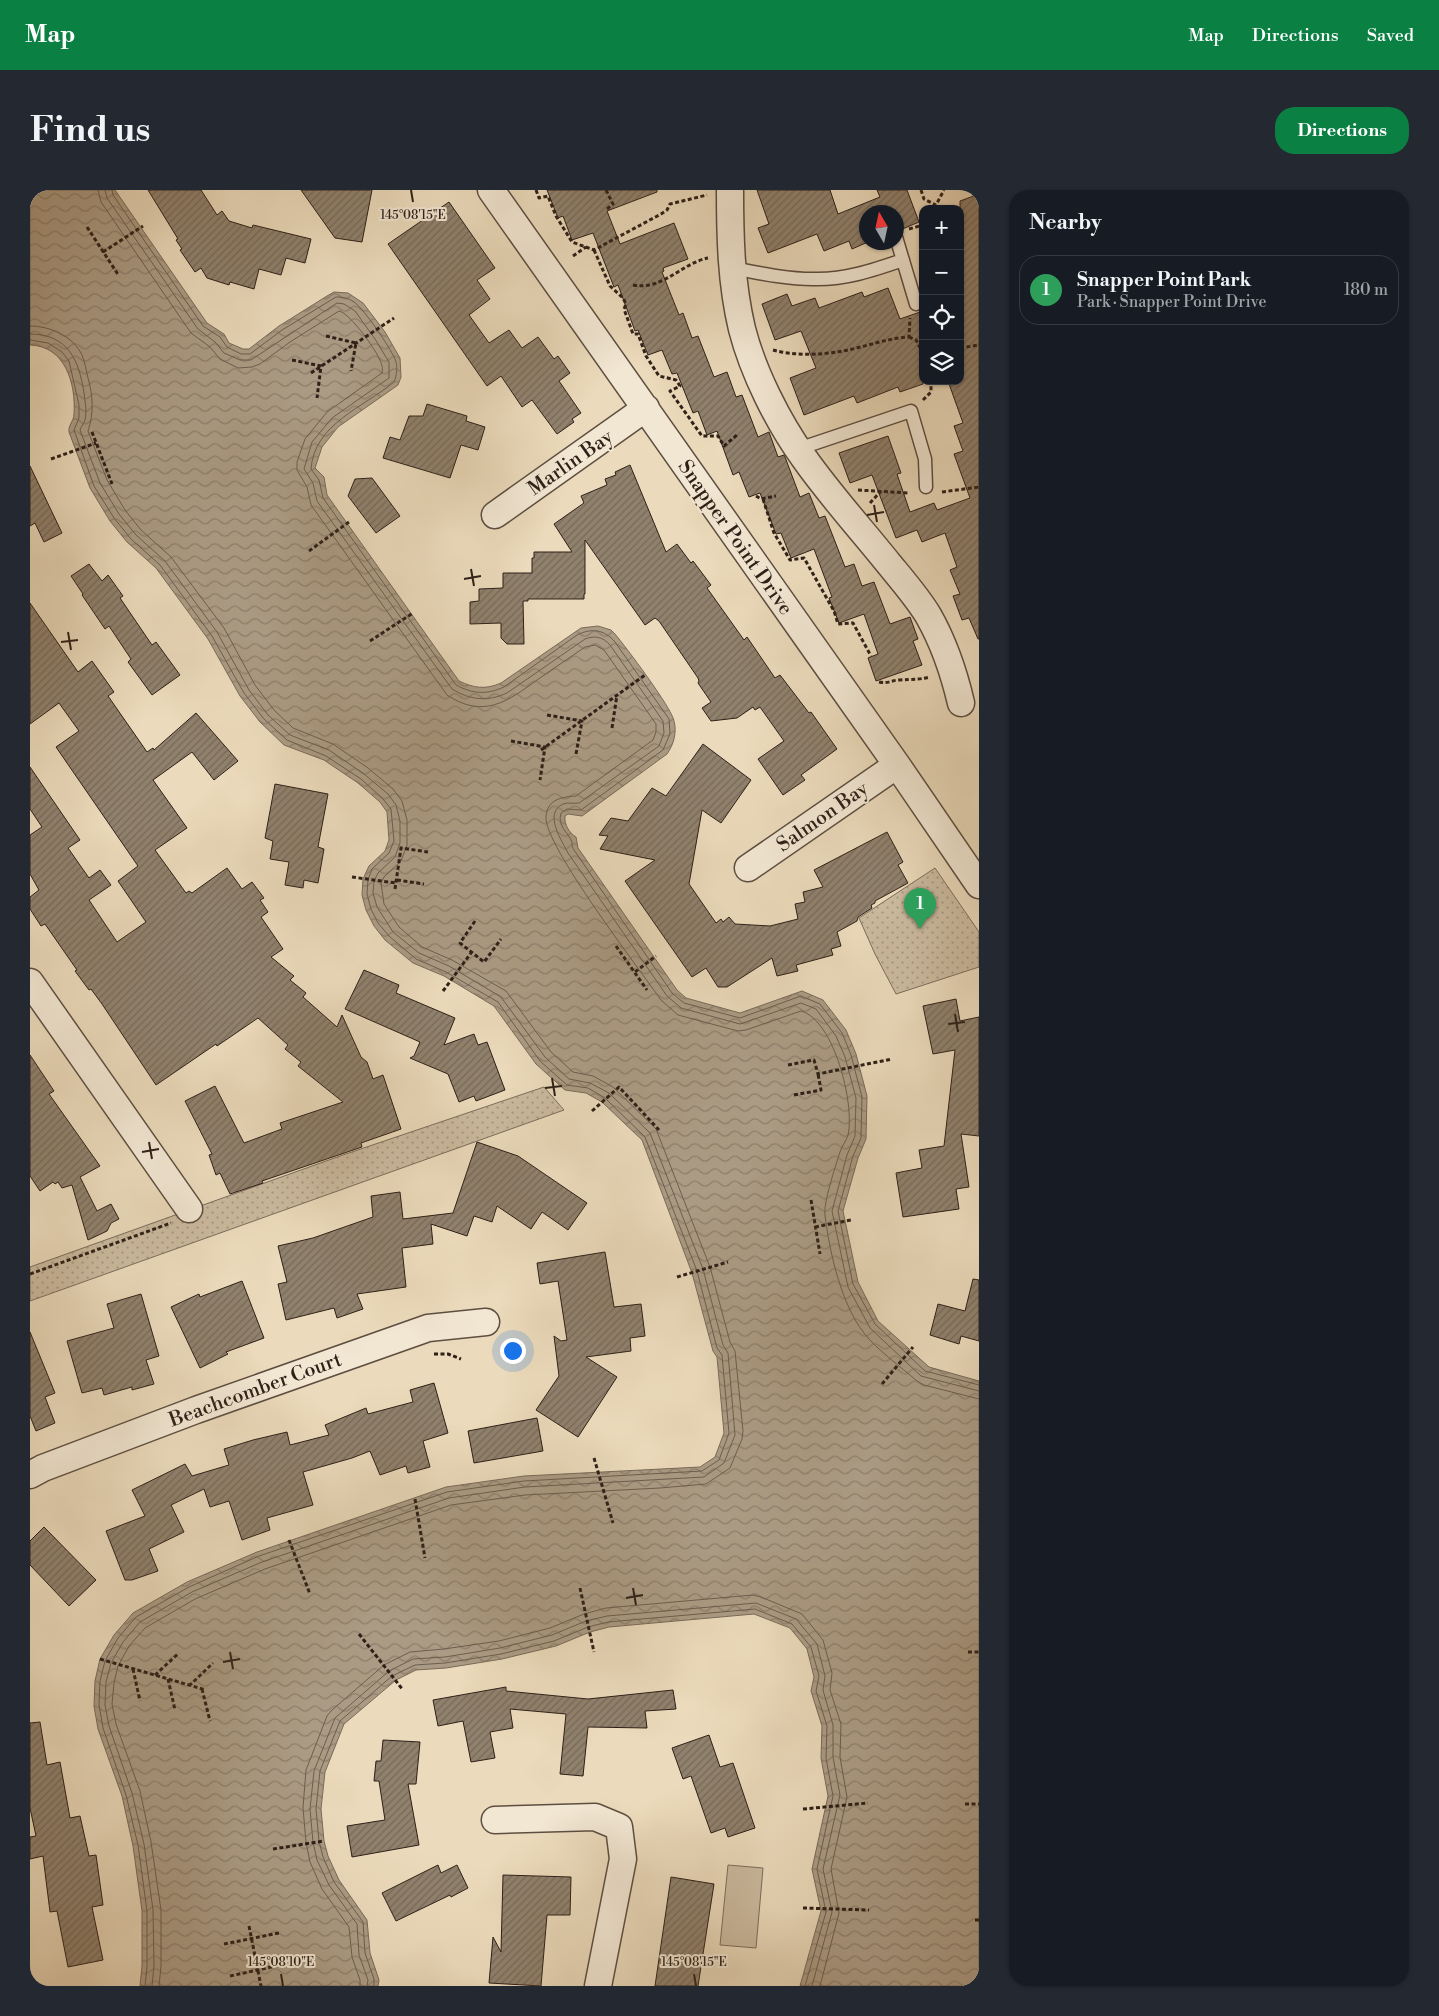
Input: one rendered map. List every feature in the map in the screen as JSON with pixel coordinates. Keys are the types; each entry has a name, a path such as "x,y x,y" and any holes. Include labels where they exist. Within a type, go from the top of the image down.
{"street":[{"name":"Snapper Point Drive","path":"491,190 897,765 979,885"},
{"path":"720,192 746,342 776,411 798,448 919,601 935,630 953,672 961,703"},
{"name":"Marlin Bay","path":"495,515 646,408"},
{"name":"Salmon Bay","path":"748,868 897,765"},
{"path":"30,982 189,1209"},
{"name":"Beachcomber Court","path":"30,1474 196,1410 428,1328 486,1322"},
{"path":"495,1820 595,1817 619,1827 623,1859 598,1986"}],"lane":[{"path":"900,250 916,304"},
{"path":"732,261 783,277 823,279 861,273 903,260"},
{"path":"798,448 911,411 925,459 926,487"}],"path":[{"path":"536,190 539,198 548,196 556,216 572,242 594,250 610,286 623,298 626,304 624,309 633,334 638,334 646,356 659,376 672,378 680,386 670,391 702,436 718,436 724,446 737,435"},
{"path":"606,190 613,204 607,209"},
{"path":"921,190 924,199 932,205"},
{"path":"936,205 944,190"},
{"path":"594,250 661,214 667,210 670,204 720,192"},
{"path":"103,252 142,226"},
{"path":"86,227 119,276"},
{"path":"573,256 586,246"},
{"path":"633,285 639,286 656,283 702,260 732,261"},
{"path":"909,337 912,289"},
{"path":"311,373 394,318"},
{"path":"326,336 356,343"},
{"path":"746,342 776,351 803,354 842,351 909,337 916,340 919,346"},
{"path":"352,371 356,343"},
{"path":"964,347 979,345"},
{"path":"292,360 321,366"},
{"path":"317,398 321,366"},
{"path":"92,432 112,484"},
{"path":"51,459 96,443"},
{"path":"756,496 763,499 776,496"},
{"path":"763,499 774,533 790,560 804,558 834,611 838,624 853,623 871,656"},
{"path":"309,551 349,522"},
{"path":"370,641 413,613"},
{"path":"879,682 911,681 953,672"},
{"path":"541,750 645,675"},
{"path":"612,728 617,695"},
{"path":"547,715 582,720"},
{"path":"576,754 582,720"},
{"path":"511,741 545,747"},
{"path":"540,780 545,747"},
{"path":"395,889 401,848 428,852"},
{"path":"352,877 424,884"},
{"path":"475,921 460,943 471,953 484,962 501,939"},
{"path":"616,946 647,990"},
{"path":"443,991 471,953"},
{"path":"635,972 656,956"},
{"path":"818,1074 892,1059"},
{"path":"788,1065 814,1060 818,1074 821,1090 794,1095"},
{"path":"592,1111 620,1087 659,1130"},
{"path":"811,1200 820,1254"},
{"path":"30,1274 194,1214 189,1209"},
{"path":"815,1227 851,1220"},
{"path":"677,1277 728,1262"},
{"path":"882,1384 913,1347"},
{"path":"594,1458 613,1522"},
{"path":"415,1499 425,1558"},
{"path":"289,1540 310,1594"},
{"path":"580,1588 594,1652"},
{"path":"359,1634 403,1690"},
{"path":"968,1652 979,1652"},
{"path":"155,1676 179,1653"},
{"path":"100,1659 204,1690 210,1721"},
{"path":"189,1686 214,1663"},
{"path":"133,1669 140,1700"},
{"path":"168,1679 175,1710"},
{"path":"802,1809 868,1803"},
{"path":"965,1804 979,1804"},
{"path":"273,1849 324,1841"},
{"path":"803,1908 869,1910"},
{"path":"249,1926 261,1986"},
{"path":"224,1944 279,1933"},
{"path":"230,1976 286,1964"}],"shaded area":[{"path":"935,868 979,932 979,967 896,994 859,918"},
{"path":"544,1087 564,1110 30,1301 30,1267 340,1156"},
{"path":"728,1865 763,1868 756,1948 720,1945"}],"water":[{"path":"30,190 115,190 207,323 224,334 229,343 243,349 249,349 279,326 334,292 348,293 363,303 385,332 400,358 401,377 398,385 338,427 322,447 315,468 324,477 327,495 459,681 480,687 490,687 501,683 581,628 598,626 611,630 615,634 648,677 671,714 675,725 674,738 667,754 582,816 568,814 565,816 566,825 576,837 578,848 677,990 686,998 740,1013 802,991 823,1000 846,1030 856,1054 867,1096 866,1139 858,1158 843,1211 858,1282 878,1321 929,1367 979,1381 979,1986 800,1986 821,1911 812,1869 828,1796 821,1758 822,1726 811,1691 814,1677 807,1649 790,1628 754,1614 609,1627 590,1632 556,1646 502,1659 446,1668 416,1670 396,1680 344,1724 325,1772 321,1809 324,1841 328,1856 339,1880 367,1920 370,1953 379,1980 378,1986 140,1986 142,1911 133,1846 122,1796 98,1729 94,1706 95,1681 100,1659 114,1635 133,1613 187,1582 257,1552 446,1487 524,1476 700,1467 715,1457 724,1433 717,1357 713,1351 692,1273 642,1140 602,1102 586,1093 565,1090 536,1064 494,1006 444,976 413,963 385,940 374,926 366,910 362,895 363,879 369,866 385,851 389,840 387,812 380,802 358,783 324,760 284,745 260,722 240,696 208,639 156,568 127,542 110,521 90,488 69,432 74,416 74,402 73,390 66,368 52,352 42,347 30,345"}],"building":[{"path":"148,190 201,190 217,215 222,211 229,221 252,228 253,225 311,239 305,263 286,258 281,275 259,269 254,289 230,282 229,285 207,278 201,268 195,272 180,250 182,249 176,240 178,239"},
{"path":"301,190 372,190 362,242 335,238"},
{"path":"547,190 657,190 657,192 607,211 620,244 674,223 688,259 663,268 664,271 662,272 679,315 683,313 692,338 698,336 714,377 727,372 736,397 742,395 758,437 769,432 778,457 784,455 785,457 800,497 809,493 819,518 825,516 845,567 854,564 862,586 874,582 890,624 910,617 918,639 913,641 922,665 876,681 868,658 878,654 864,614 839,623 829,598 832,597 814,549 791,558 781,533 776,534 760,493 749,497 739,472 733,475 717,431 707,435 698,411 693,413 677,373 672,374 662,350 648,355 638,330 635,331 618,285 614,287 593,233 572,240 563,216 558,218"},
{"path":"757,190 830,190 838,214 859,206 859,246 852,249 849,241 824,251 817,234 768,253 758,228 769,224"},
{"path":"877,190 907,190 919,222 904,228 904,205 860,205 880,197"},
{"path":"979,194 979,639 969,618 962,620 953,596 960,594 950,570 957,567 945,533 922,542 917,530 896,538 872,475 850,483 839,453 888,436 901,473 897,474 910,512 934,503 937,510 970,498 954,454 963,451 954,426 963,423 949,385 964,385 964,205 960,205 960,201"},
{"path":"449,202 495,268 477,280 490,299 469,315 489,343 509,330 522,348 538,337 554,359 558,356 570,373 559,381 581,413 572,419 574,422 557,434 532,400 522,407 501,376 487,386 388,244"},
{"path":"888,288 900,319 919,312 920,385 900,392 898,387 857,403 854,396 804,415 790,378 816,368 801,331 775,340 762,304 787,294 792,306 815,298 819,308 862,292 864,297"},
{"path":"427,404 467,416 466,421 485,427 478,450 461,445 450,478 383,458 390,437 400,440 409,416 423,416"},
{"path":"630,465 666,552 677,544 691,563 693,561 711,585 707,588 744,640 747,637 775,678 780,675 809,713 811,712 837,749 801,775 805,780 783,795 758,759 784,741 760,707 755,710 753,707 737,718 711,721 702,708 711,702 698,683 698,678 659,621 655,618 645,625 585,540 584,599 528,599 528,601 523,601 524,644 507,644 501,638 501,623 470,624 470,602 479,601 479,589 503,588 503,573 532,573 534,552 572,552 554,524 584,503 581,496 607,485 605,479 616,475 615,472"},
{"path":"30,466 62,533 44,542 35,523 30,526"},
{"path":"372,478 400,516 376,533 348,496 355,479"},
{"path":"89,564 102,581 108,575 123,596 120,598 152,645 156,642 180,675 152,695 128,662 131,659 109,626 105,629 71,576"},
{"path":"30,603 78,672 92,661 114,692 108,696 147,752 153,748 154,750 196,713 238,761 214,780 192,752 153,780 187,828 155,850 186,893 189,891 192,893 227,868 242,889 252,882 264,898 260,900 268,912 261,917 283,949 271,957 294,976 290,980 306,993 303,997 337,1027 342,1015 361,1057 367,1062 373,1079 383,1075 401,1129 361,1143 362,1147 262,1181 263,1183 230,1194 220,1173 216,1175 209,1155 212,1154 185,1101 215,1086 244,1143 282,1129 280,1123 343,1102 298,1066 301,1062 285,1049 288,1045 258,1018 156,1085 102,1004 75,971 77,970 45,924 41,926 30,909 30,897 39,890 30,874 30,835 42,827 30,809 30,767 80,840 68,848 89,878 100,870 111,885 89,900 117,942 146,922 118,881 138,866 56,747 79,731 59,703 30,724"},
{"path":"703,744 751,780 721,823 702,810 689,884 716,923 721,919 723,922 729,917 735,924 770,926 798,919 795,904 805,902 803,892 823,887 814,870 887,832 903,862 898,865 908,883 875,901 871,905 872,908 858,917 857,921 837,932 841,946 831,949 833,955 796,965 798,971 777,976 772,958 727,987 718,987 706,968 692,977 625,881 655,860 600,849 608,836 599,835 611,818 628,821 652,788 666,796"},
{"path":"275,784 328,794 318,847 324,849 318,883 304,880 303,888 285,885 289,862 270,859 273,841 265,838"},
{"path":"364,970 399,985 396,993 455,1018 444,1045 474,1034 478,1045 487,1042 505,1090 476,1101 474,1096 459,1102 448,1074 410,1058 414,1056 420,1042 345,1009"},
{"path":"956,999 960,1021 979,1017 979,1136 961,1134 969,1187 956,1189 959,1209 903,1217 896,1173 922,1168 919,1150 944,1146 955,1050 933,1054 923,1006"},
{"path":"30,1055 54,1091 49,1094 100,1166 80,1177 97,1211 111,1204 119,1219 111,1223 107,1231 88,1240 72,1185 62,1188 58,1182 55,1184 53,1182 40,1191 30,1176"},
{"path":"477,1142 518,1156 587,1203 568,1230 542,1212 531,1229 497,1206 492,1222 474,1216 467,1236 431,1224 433,1244 402,1248 406,1287 357,1294 363,1309 337,1318 334,1308 286,1320 278,1284 287,1282 278,1246 313,1238 373,1217 371,1196 400,1192 403,1219 453,1213"},
{"path":"605,1252 614,1307 641,1304 645,1336 630,1338 631,1351 586,1357 617,1377 578,1437 536,1410 559,1376 554,1336 561,1341 567,1340 558,1281 540,1284 537,1263"},
{"path":"973,1279 979,1280 979,1341 961,1336 959,1344 930,1335 938,1304 965,1311"},
{"path":"242,1281 264,1338 226,1352 228,1354 200,1368 171,1307 199,1294 200,1297"},
{"path":"141,1294 159,1356 146,1360 154,1384 132,1390 132,1387 104,1395 102,1388 82,1393 67,1341 114,1328 107,1304"},
{"path":"30,1332 55,1393 45,1397 55,1423 36,1431 30,1416"},
{"path":"434,1383 448,1433 423,1441 430,1467 408,1473 406,1466 380,1475 370,1451 303,1472 313,1505 267,1518 270,1530 242,1540 229,1501 210,1507 204,1489 171,1505 184,1532 149,1549 158,1571 132,1580 125,1580 106,1531 145,1516 132,1490 185,1464 192,1476 229,1465 224,1449 253,1440 287,1432 290,1445 329,1435 325,1425 366,1408 368,1414 413,1402 410,1390"},
{"path":"537,1418 543,1451 474,1463 468,1431"},
{"path":"44,1527 96,1580 69,1606 30,1565 30,1541"},
{"path":"506,1687 506,1691 588,1699 673,1690 676,1709 645,1711 647,1728 588,1727 583,1776 560,1774 566,1714 510,1709 513,1728 490,1732 495,1758 471,1762 463,1721 438,1726 433,1700"},
{"path":"40,1722 47,1765 60,1762 70,1818 80,1816 89,1856 96,1855 103,1905 92,1907 103,1960 68,1967 57,1911 50,1912 43,1856 30,1859 30,1837 36,1836 30,1808 30,1723"},
{"path":"709,1735 720,1767 733,1763 755,1828 728,1837 725,1828 711,1833 691,1776 683,1779 672,1748"},
{"path":"383,1740 420,1742 416,1784 408,1784 419,1845 352,1857 347,1826 385,1820 379,1781 374,1781 376,1761 381,1761"},
{"path":"438,1865 441,1873 457,1865 468,1888 396,1921 382,1893"},
{"path":"503,1875 571,1877 570,1915 547,1915 541,1986 489,1983 493,1937 501,1952"},
{"path":"671,1877 714,1884 698,1986 655,1986"}],"place":[{"name":"Snapper Point Park","path":"920,929"}]}
